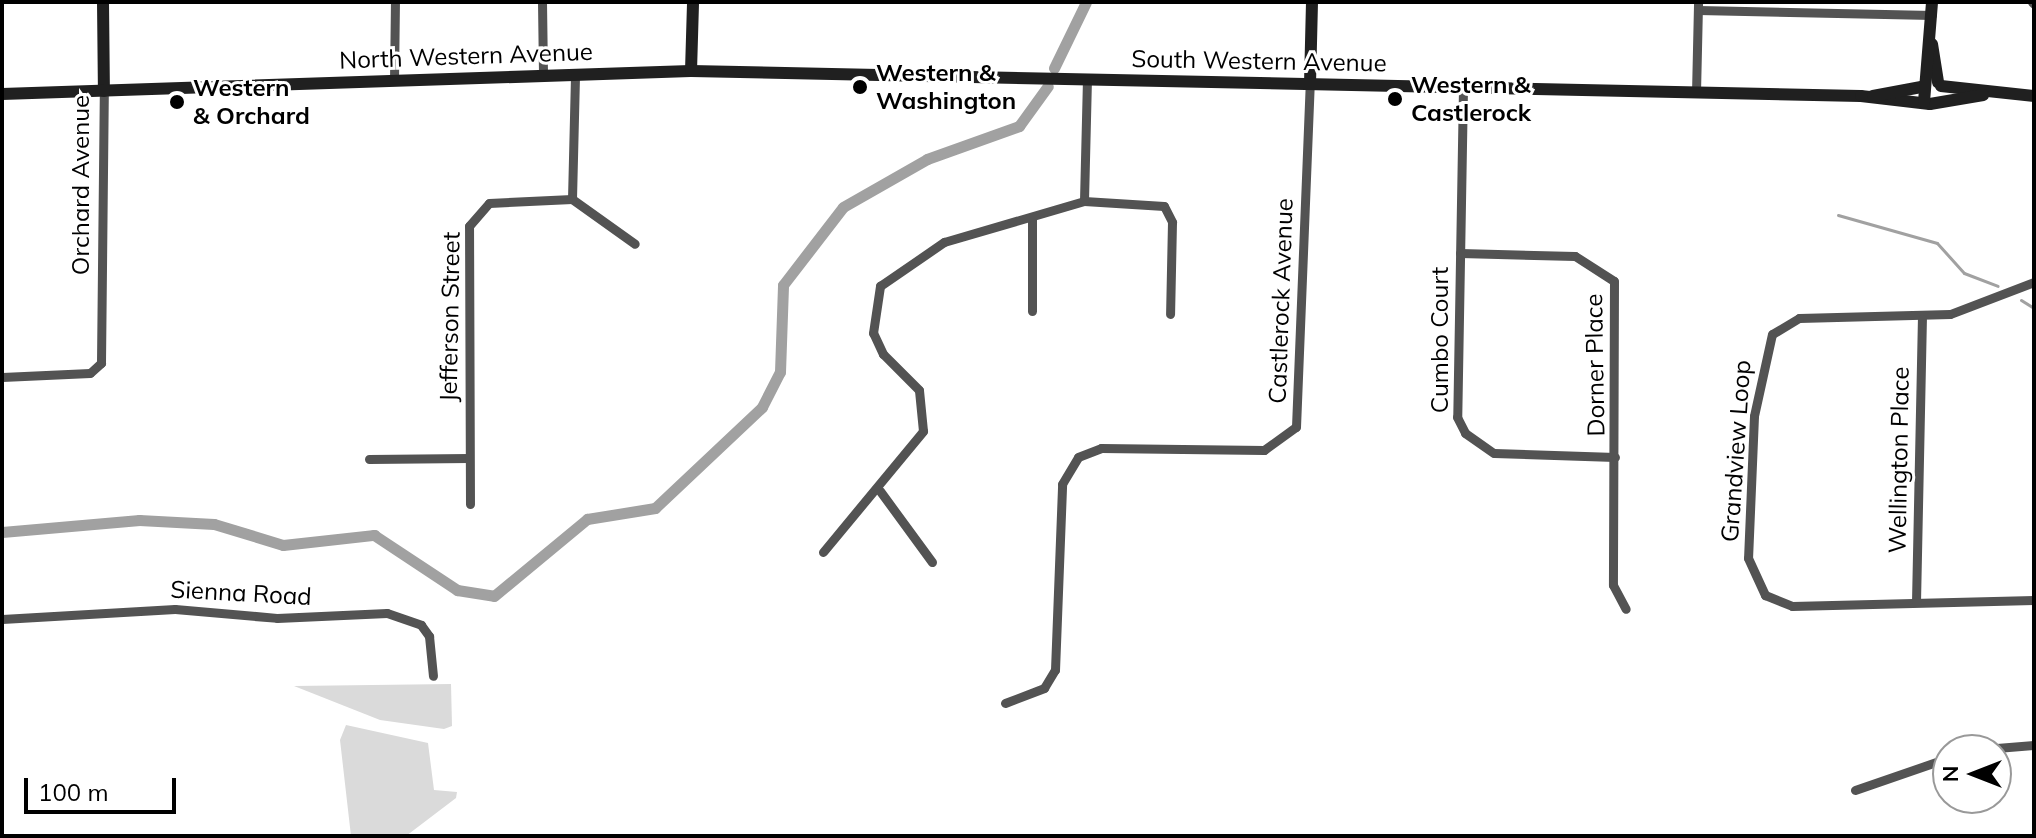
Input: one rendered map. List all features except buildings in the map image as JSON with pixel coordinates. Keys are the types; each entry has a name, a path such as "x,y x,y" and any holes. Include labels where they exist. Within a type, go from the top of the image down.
{"main road":[{"name":"Orchard Avenue","path":"103,2 104,91"},
{"path":"691,71 693,2"},
{"name":"Castlerock Avenue","path":"1310,84 1312,2"},
{"path":"1924,102 1931,85 1932,8"},
{"name":"North Western Avenue","path":"2,94 691,71"},
{"name":"South Western Avenue","path":"691,71 1873,96 1924,102 1983,95 2034,96"},
{"path":"1931,85 1938,101"},
{"name":"South Western Avenue","path":"1873,96 1931,85 1983,95"}],"street":[{"path":"394,81 395,2"},
{"path":"542,2 543,75"},
{"path":"1696,93 1698,6 1932,8"},
{"path":"575,74 572,199 635,244"},
{"path":"1084,201 1087,80"},
{"name":"Castlerock Avenue","path":"1005,703 1044,688 1055,670 1062,484 1078,457 1101,448 1264,450 1296,427 1310,84"},
{"name":"Cumbo Court","path":"1463,88 1457,417 1465,433 1494,453 1615,457"},
{"name":"Orchard Avenue","path":"2,377 99,367 104,91"},
{"name":"Jefferson Street","path":"470,504 469,226 489,203 572,199"},
{"path":"823,552 880,491 918,440 924,418 919,390 876,343 871,311 880,286 919,253 1084,201 1164,206 1172,222 1170,314"},
{"path":"1032,217 1032,311"},
{"name":"Dorner Place","path":"1460,253 1575,256 1614,281 1613,585 1626,609"},
{"name":"Grandview Loop","path":"2034,282 1974,308 1922,319 1831,317 1784,324 1763,349 1748,558 1757,585 1777,602 1847,604 2034,600"},
{"name":"Wellington Place","path":"1916,602 1922,319"},
{"path":"369,459 469,458"},
{"path":"880,491 932,562"},
{"name":"Sienna Road","path":"2,619 175,609 277,618 387,613 421,625 429,636 433,676"},
{"path":"2012,747 2034,745"},
{"path":"1855,790 1932,764"}],"shaded area":[{"path":"451,684 452,726 444,729 380,720 294,686"},
{"path":"346,725 428,743 434,790 457,792 456,798 406,836 351,836 340,740"}],"waterway":[{"path":"1054,68 1086,2"},
{"path":"2,532 139,520 214,524 283,545 374,535 457,590 494,596 587,519 655,508 762,407 780,372 783,285 843,207 927,159 1019,126 1048,86"},
{"path":"1838,215 1937,243 1964,273 1998,286"},
{"path":"2021,300 2034,308"}],"place":[{"name":"Western & Washington","path":"860,87"},
{"name":"Western & Castlerock","path":"1395,99"},
{"name":"Western & Orchard","path":"177,102"}]}
